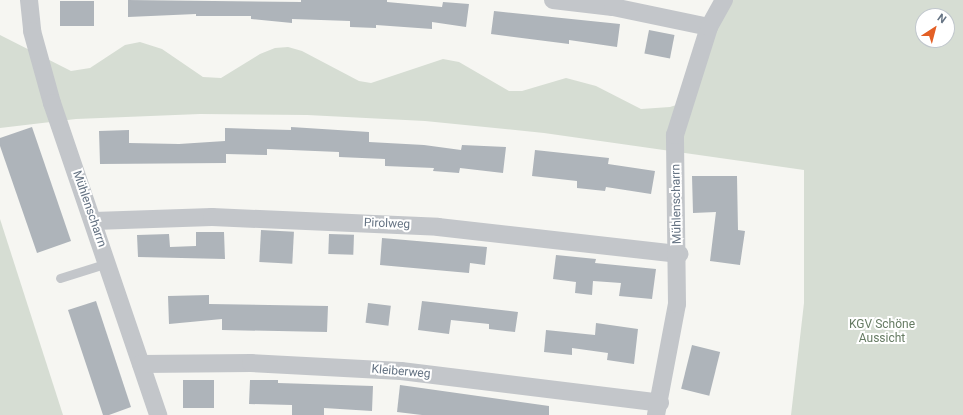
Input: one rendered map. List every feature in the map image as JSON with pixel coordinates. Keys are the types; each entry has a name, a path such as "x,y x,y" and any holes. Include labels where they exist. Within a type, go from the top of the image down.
{"street":[{"name":"Mühlenscharrn","path":"30,0 32,31 52,103 94,221 158,415"},
{"path":"554,0 613,7 709,27"},
{"name":"Mühlenscharrn","path":"658,409 678,304 679,254 676,135 709,27 724,0"},
{"name":"Pirolweg","path":"94,221 212,217 438,227 679,254"},
{"name":"Kleiberweg","path":"141,364 251,363 401,371 658,409"}],"lane":[{"path":"60,278 108,263"}],"green space":[{"name":"KGV Schöne Aussicht","path":"724,0 963,0 963,415 791,415 804,303 804,170 544,133 425,121 307,115 200,114 76,119 0,128 0,35 71,71 90,68 125,45 140,42 162,49 203,77 221,78 260,54 275,48 288,47 302,51 359,81 371,83 443,59 459,62 509,91 522,91 566,78 596,86 641,109 670,107 686,102"},
{"path":"0,219 63,415 0,415"}],"building":[{"path":"128,0 301,2 301,0 387,0 387,2 442,7 443,2 469,4 466,27 432,22 432,29 376,25 376,28 350,27 350,21 292,19 292,23 251,19 251,16 196,16 196,14 128,17"},
{"path":"60,1 94,1 94,26 60,26"},
{"path":"494,11 620,24 617,47 569,40 569,44 491,34"},
{"path":"649,30 675,35 670,59 644,54"},
{"path":"32,127 71,241 37,253 0,146 0,138"},
{"path":"291,127 369,132 369,142 424,145 461,150 462,145 506,147 503,173 460,168 459,173 433,171 434,168 385,166 385,159 339,157 339,152 267,149 267,155 226,154 226,163 100,164 99,131 129,130 129,143 179,144 225,141 225,128 291,130"},
{"path":"535,150 609,158 608,164 655,171 651,194 606,187 605,191 577,188 577,181 532,176"},
{"path":"692,176 737,176 738,230 745,231 740,265 710,261 716,212 693,213"},
{"path":"261,230 294,232 292,264 259,262"},
{"path":"196,232 224,232 225,259 138,257 137,235 169,234 170,247 196,246"},
{"path":"329,234 354,235 353,255 328,254"},
{"path":"382,238 487,247 485,265 470,263 469,273 380,265"},
{"path":"556,255 596,259 595,263 656,269 652,299 619,296 621,283 593,281 592,295 575,293 576,282 553,279"},
{"path":"209,295 209,304 328,306 327,332 222,330 222,319 169,324 168,296"},
{"path":"96,301 131,407 109,415 103,415 68,310"},
{"path":"422,301 518,312 515,332 489,329 489,324 451,320 449,334 418,330"},
{"path":"368,303 391,306 388,326 366,323"},
{"path":"596,323 638,329 634,364 607,360 608,353 572,348 572,355 544,352 546,330 595,335"},
{"path":"692,345 720,352 709,396 681,389"},
{"path":"183,380 214,380 214,408 183,408"},
{"path":"250,380 278,380 278,383 373,386 372,411 324,408 324,415 292,415 292,405 249,404"},
{"path":"400,385 549,406 549,415 422,415 397,412"}]}
